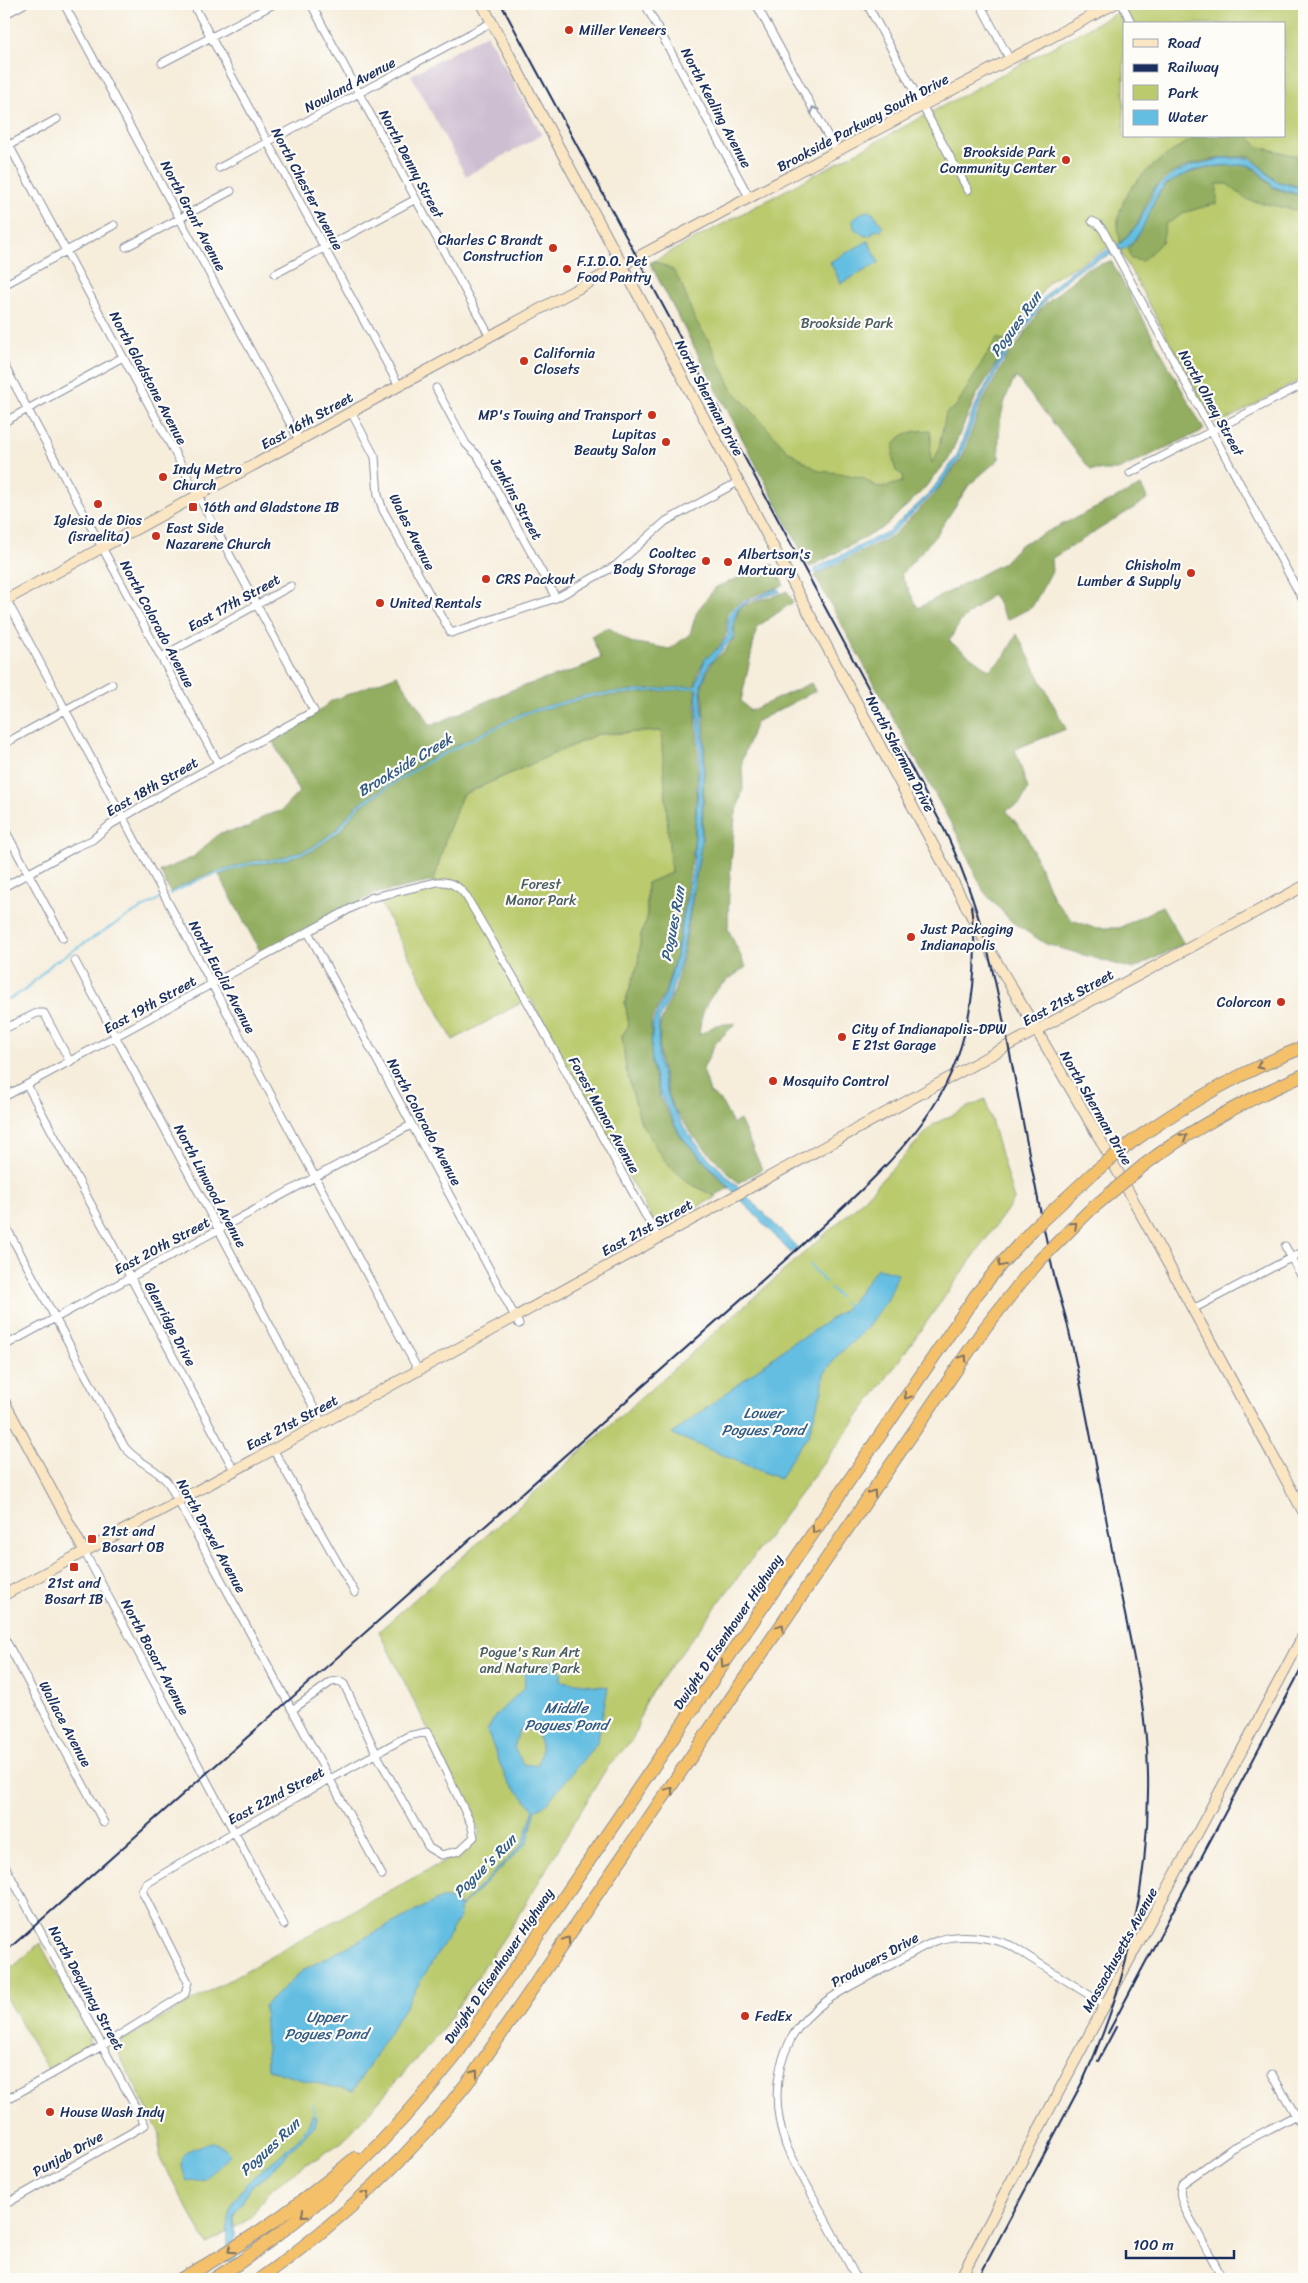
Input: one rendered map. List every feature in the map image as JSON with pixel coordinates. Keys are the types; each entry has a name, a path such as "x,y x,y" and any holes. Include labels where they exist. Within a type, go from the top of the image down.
{"highway":[{"name":"Dwight D Eisenhower Highway","path":"214,2279 305,2213 350,2174 414,2107 472,2034 976,1295 1002,1263 1034,1228 1092,1174 1132,1142 1170,1115 1214,1089 1304,1047"},
{"path":"275,2279 380,2181 422,2137 489,2053 984,1329 1021,1282 1089,1211 1144,1165 1180,1140 1224,1114 1304,1075"},
{"path":"181,2279 251,2237 307,2198 414,2107"},
{"path":"260,2279 342,2215"}],"main road":[{"name":"North Sherman Drive","path":"482,4 624,265 738,482 988,947 1101,1141 1304,1512"},
{"name":"Brookside Parkway South Drive","path":"624,265 1114,4"},
{"name":"East 16th Street","path":"4,599 102,548 624,265"},
{"name":"East 21st Street","path":"4,1595 418,1370 516,1320 754,1185 1304,886"},
{"name":"North Bosart Avenue","path":"4,1402 84,1551"},
{"name":"Massachusetts Avenue","path":"960,2279 1304,1634"}],"street":[{"path":"4,15 24,4"},
{"name":"North Grant Avenue","path":"64,4 299,440"},
{"name":"North Chester Avenue","path":"193,4 399,386"},
{"path":"162,63 274,4"},
{"name":"North Denny Street","path":"311,4 490,337"},
{"name":"North Kealing Avenue","path":"645,4 750,198"},
{"path":"756,4 837,152"},
{"path":"867,4 968,190"},
{"path":"980,4 1010,60"},
{"path":"1122,4 1131,22"},
{"name":"Nowland Avenue","path":"218,168 492,22"},
{"path":"6,147 57,119"},
{"name":"North Gladstone Avenue","path":"4,136 6,147 66,251 314,711"},
{"path":"126,247 230,191"},
{"path":"275,274 416,199"},
{"name":"North Olney Street","path":"1092,221 1103,230 1111,244 1304,602"},
{"path":"4,285 114,225"},
{"path":"4,422 123,357"},
{"name":"North Colorado Avenue","path":"4,366 218,763"},
{"path":"1130,473 1304,384"},
{"name":"Jenkins Street","path":"436,388 466,444 478,456 556,598"},
{"name":"Wales Avenue","path":"351,412 374,457 378,495 383,510 451,633 556,598"},
{"path":"556,598 615,566 671,518 738,482"},
{"name":"East 17th Street","path":"161,657 291,586"},
{"name":"North Euclid Avenue","path":"4,599 418,1370"},
{"path":"4,744 112,684"},
{"name":"East 18th Street","path":"4,886 76,846 92,840 122,818 314,711"},
{"path":"4,828 63,938"},
{"name":"East 19th Street","path":"4,1097 116,1038 370,898 437,882 450,883 466,896 528,1004"},
{"name":"North Colorado Avenue","path":"308,932 516,1320"},
{"name":"North Linwood Avenue","path":"75,961 322,1423"},
{"name":"Forest Manor Avenue","path":"528,1004 658,1238"},
{"path":"4,1029 41,1012 46,1015 70,1062"},
{"name":"Glenridge Drive","path":"27,1085 234,1470"},
{"name":"East 20th Street","path":"4,1346 411,1125"},
{"name":"North Drexel Avenue","path":"4,1223 124,1446 135,1458 164,1477 178,1500 382,1876"},
{"path":"1285,1246 1304,1280"},
{"path":"1193,1309 1304,1251"},
{"path":"273,1449 354,1593"},
{"name":"North Bosart Avenue","path":"84,1551 284,1925"},
{"name":"Wallace Avenue","path":"4,1636 104,1823"},
{"path":"292,1710 331,1682 339,1680 344,1684 376,1755"},
{"name":"East 22nd Street","path":"102,2046 175,2002 188,1990 188,1982 142,1891 146,1884 234,1832 330,1781 408,1736 427,1732 471,1824 474,1837 459,1850 440,1855 429,1848 376,1755"},
{"name":"North Dequincy Street","path":"4,1864 145,2125"},
{"name":"Producers Drive","path":"857,2279 797,2168 786,2146 780,2126 776,2103 778,2077 791,2038 808,2016 825,2002 918,1950 939,1940 960,1937 995,1940 1010,1945 1105,2005"},
{"path":"4,2101 102,2046"},
{"path":"1272,2074 1304,2130"},
{"path":"1223,2279 1185,2209 1180,2190 1187,2179 1231,2149 1304,2111"},
{"name":"Punjab Drive","path":"4,2205 145,2125"}],"shaded area":[{"path":"487,34 542,135 466,176 411,75"}],"green space":[{"name":"Brookside Park","path":"1133,4 1304,4 1304,378 1224,421 1216,422 1212,420 1116,243 1049,281 976,396 948,460 922,491 884,527 810,567 650,263"},
{"path":"1195,138 1250,138 1259,147 1297,156 1304,155 1304,188 1276,181 1251,156 1199,162 1174,172 1154,188 1138,223 1120,243 1118,220 1122,206 1129,193 1148,170 1173,151"},
{"path":"1247,165 1274,188 1304,197 1304,212 1248,200 1227,184 1217,184 1217,203 1186,212 1166,224 1162,242 1142,261 1131,259 1128,249 1138,235 1160,192 1167,184 1177,178 1200,170 1213,167"},
{"path":"654,261 673,270 682,285 694,318 709,341 732,389 787,450 819,471 863,478 875,486 885,487 902,482 903,475 896,471 893,451 899,439 911,432 930,431 932,463 938,452 946,413 955,408 997,338 1010,342 976,396 948,460 922,491 884,527 810,567 650,263"},
{"path":"1111,261 1204,430 1118,470 1091,470 1016,377 1006,397 1001,416 999,459 969,485 937,534 901,575 918,608 1003,563 1020,545 1141,486 1148,499 1051,559 1052,571 1032,607 1007,620 993,594 961,621 949,641 989,670 1004,657 1017,634 1066,729 1015,749 1028,789 1020,804 1006,810 1026,835 1054,900 1072,920 1094,928 1119,928 1162,906 1184,944 1133,969 1046,944 1012,922 984,892 958,836 815,576 892,536 934,495 962,458 982,403 1007,357 1041,308 1087,268"},
{"path":"773,564 784,585 744,600 730,610 726,619 725,636 720,645 701,666 695,686 592,694 524,712 426,761 357,805 336,830 311,848 280,858 254,861 200,877 170,892 160,871 192,858 220,833 248,828 264,816 281,811 299,792 272,740 309,719 331,701 397,675 431,726 514,689 578,669 601,658 591,636 608,627 630,642 670,649 690,634 697,611 716,587"},
{"path":"787,591 793,602 757,627 741,701 750,711 811,683 815,691 756,722 742,760 743,789 735,817 729,888 728,929 746,967 719,988 708,1002 699,1035 716,1025 736,1023 715,1044 703,1069 710,1093 721,1101 733,1124 740,1120 762,1169 738,1183 694,1137 672,1106 660,1063 660,1024 675,989 683,957 702,839 705,734 702,685 711,663 726,649 735,636 734,624 739,609"},
{"path":"695,688 698,758 694,846 676,956 665,992 651,1022 652,1064 660,1098 680,1136 729,1188 714,1196 687,1182 664,1160 641,1123 626,1068 622,1036 629,1025 625,1002 638,964 641,934 647,919 647,883 671,873 661,731 598,734 462,795 446,837 434,881 374,894 262,955 219,875 244,866 284,860 312,851 339,832 359,807 427,762 525,714 592,697"},
{"name":"Forest Manor Park","path":"662,731 671,873 647,883 647,919 641,934 638,964 625,1002 629,1025 622,1036 626,1069 641,1123 687,1182 716,1197 657,1228 530,998 453,1040 379,900 432,887 446,837 462,795 598,734"},
{"name":"Pogue's Run Art and Nature Park","path":"985,1099 1014,1200 872,1398 646,1700 633,1739 606,1769 517,1918 442,2030 343,2141 304,2165 270,2190 249,2219 207,2244 159,2156 160,2134 114,2045 456,1855 474,1842 480,1833 379,1631 859,1204 934,1124"},
{"path":"40,1943 90,2036 88,2050 48,2070 4,1995 4,1975"}],"water":[{"path":"1225,158 1251,158 1275,181 1304,189 1304,196 1274,187 1256,169 1248,165 1218,166 1192,171 1167,184 1159,192 1141,231 1128,247 1085,266 1074,273 1039,308 1002,362 980,403 960,458 936,491 891,534 816,574 814,569 889,531 929,494 957,456 974,408 999,361 1031,313 1053,287 1075,268 1121,243 1138,225 1155,188 1173,174 1193,165"},
{"path":"868,211 874,214 883,227 881,230 873,231 872,235 865,236 854,228 853,219 861,213"},
{"path":"868,241 879,263 841,283 830,262"},
{"path":"778,588 780,592 750,601 739,608 734,619 733,638 709,664 701,685 704,749 701,846 681,960 670,997 659,1020 658,1061 671,1105 689,1135 708,1157 798,1248 791,1253 681,1136 661,1096 652,1064 651,1050 653,1022 666,993 676,957 693,866 700,755 696,684 705,659 721,646 728,635 728,618 731,611 740,604"},
{"name":"Lower Pogues Pond","path":"877,1268 898,1273 888,1299 865,1330 837,1356 824,1374 822,1390 808,1436 792,1457 780,1479 672,1434 795,1341 803,1338 848,1307"},
{"name":"Upper Pogues Pond","path":"554,1661 562,1673 560,1681 608,1687 597,1743 545,1805 536,1809 528,1841 524,1846 459,1909 460,1917 353,2091 302,2080 267,2069 264,2006 303,1970 441,1898 457,1901 459,1907 523,1844 534,1809 506,1779 487,1731 496,1715 525,1687 524,1668","holes":["532,1729 541,1745 538,1764 524,1765 514,1748 519,1730"]},
{"path":"312,2115 317,2117 315,2125 269,2173 251,2187 233,2217 237,2279 230,2279 228,2220 235,2199 256,2174 295,2142 305,2130"},
{"path":"213,2143 224,2147 230,2155 205,2179 187,2181 181,2166 182,2157 196,2147"}],"waterway":[{"name":"Brookside Creek","path":"170,894 198,880 248,864 282,859 312,849 337,831 358,806 427,762 525,713 592,695 698,687"},
{"name":"Brookside Creek","path":"4,998 9,999 25,990 53,963 159,899"},
{"name":"Pogues Run","path":"810,1265 825,1282"},
{"name":"Pogues Run","path":"830,1288 839,1297"},
{"name":"Pogues Run","path":"844,1303 848,1307"},
{"name":"Pogues Run","path":"313,2104 314,2117"}],"railway":[{"path":"501,4 942,825 968,887 988,950 1048,1247 1088,1420 1145,1724 1148,1814 1140,1893 1133,1932 1112,2009 1082,2083"},
{"path":"4,1953 802,1245 866,1186 896,1154 924,1120 939,1097 961,1045 973,990 974,933 971,906"},
{"path":"1108,2033 1304,1664"},
{"path":"1098,2061 1116,2027"},
{"path":"978,2279 1085,2077"}],"place":[{"name":"Miller Veneers","path":"569,30"},
{"name":"Brookside Park Community Center","path":"1066,160"},
{"name":"Charles C Brandt Construction","path":"553,248"},
{"name":"F.I.D.O. Pet Food Pantry","path":"567,269"},
{"name":"California Closets","path":"524,361"},
{"name":"MP's Towing and Transport","path":"652,415"},
{"name":"Lupitas Beauty Salon","path":"666,442"},
{"name":"Indy Metro Church","path":"163,477"},
{"name":"Iglesia de Dios (israelita)","path":"98,504"},
{"name":"16th and Gladstone IB","path":"193,507"},
{"name":"East Side Nazarene Church","path":"156,536"},
{"name":"Cooltec Body Storage","path":"706,561"},
{"name":"Albertson's Mortuary","path":"728,562"},
{"name":"Chisholm Lumber & Supply","path":"1191,573"},
{"name":"CRS Packout","path":"486,579"},
{"name":"United Rentals","path":"380,603"},
{"name":"Just Packaging Indianapolis","path":"911,937"},
{"name":"Colorcon","path":"1281,1002"},
{"name":"City of Indianapolis-DPW E 21st Garage","path":"842,1037"},
{"name":"Mosquito Control","path":"773,1081"},
{"name":"21st and Bosart OB","path":"92,1539"},
{"name":"21st and Bosart IB","path":"74,1567"},
{"name":"FedEx","path":"745,2016"},
{"name":"House Wash Indy","path":"50,2112"}],"water label":[{"name":"Middle Pogues Pond","path":"566,1716"},
{"name":"Pogue's Run","path":"485,1866"}]}
